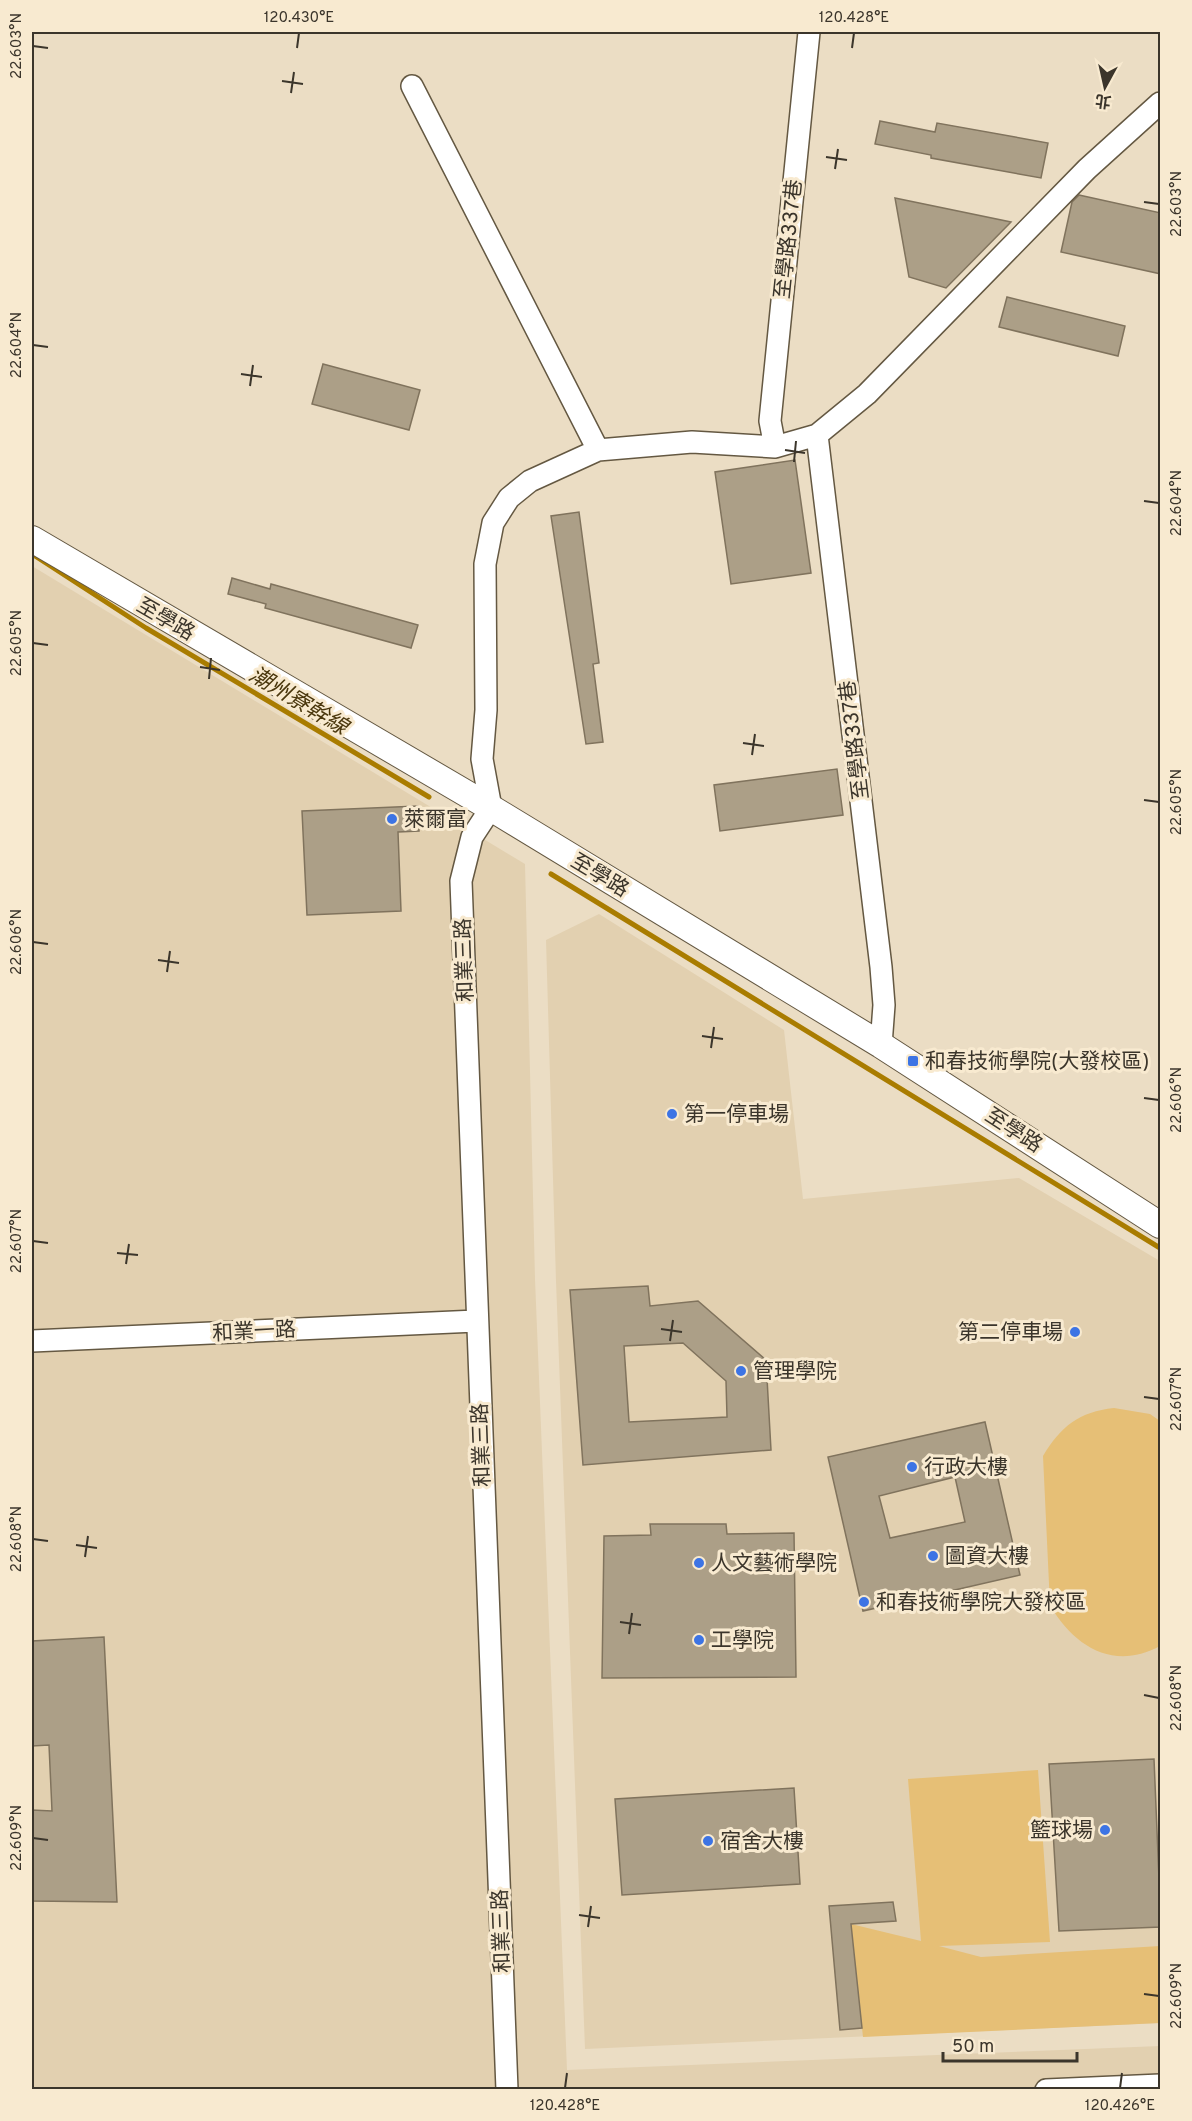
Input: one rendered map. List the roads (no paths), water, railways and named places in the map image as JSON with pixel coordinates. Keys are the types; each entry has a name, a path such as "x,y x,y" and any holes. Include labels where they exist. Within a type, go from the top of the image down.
{"street":[{"name":"至學路337巷","path":"775,447 770,421 809,32"},
{"path":"412,86 598,450"},
{"path":"491,808 482,759 486,710 485,564 493,523 509,498 530,481 598,450 692,442 775,447 817,435 867,394 1087,169 1161,103"},
{"name":"至學路337巷","path":"817,435 881,967 884,1005 881,1045"},
{"name":"至學路","path":"32,539 491,808 881,1045 1161,1225"},
{"name":"和業三路","path":"491,808 472,837 461,881 507,2090"},
{"name":"和業一路","path":"32,1341 476,1321"},
{"path":"1047,2090 1161,2085"}],"waterway":[{"name":"潮州寮幹線","path":"32,554 146,628 429,797"},
{"path":"551,874 1160,1248"}],"place":[{"name":"萊爾富","path":"392,819"},
{"name":"和春技術學院(大發校區)","path":"913,1061"},
{"name":"第一停車場","path":"672,1114"},
{"name":"第二停車場","path":"1075,1332"},
{"name":"管理學院","path":"741,1371"},
{"name":"行政大樓","path":"912,1467"},
{"name":"圖資大樓","path":"933,1556"},
{"name":"人文藝術學院","path":"699,1563"},
{"name":"和春技術學院大發校區","path":"864,1602"},
{"name":"工學院","path":"699,1640"},
{"name":"籃球場","path":"1105,1830"},
{"name":"宿舍大樓","path":"708,1841"}]}
